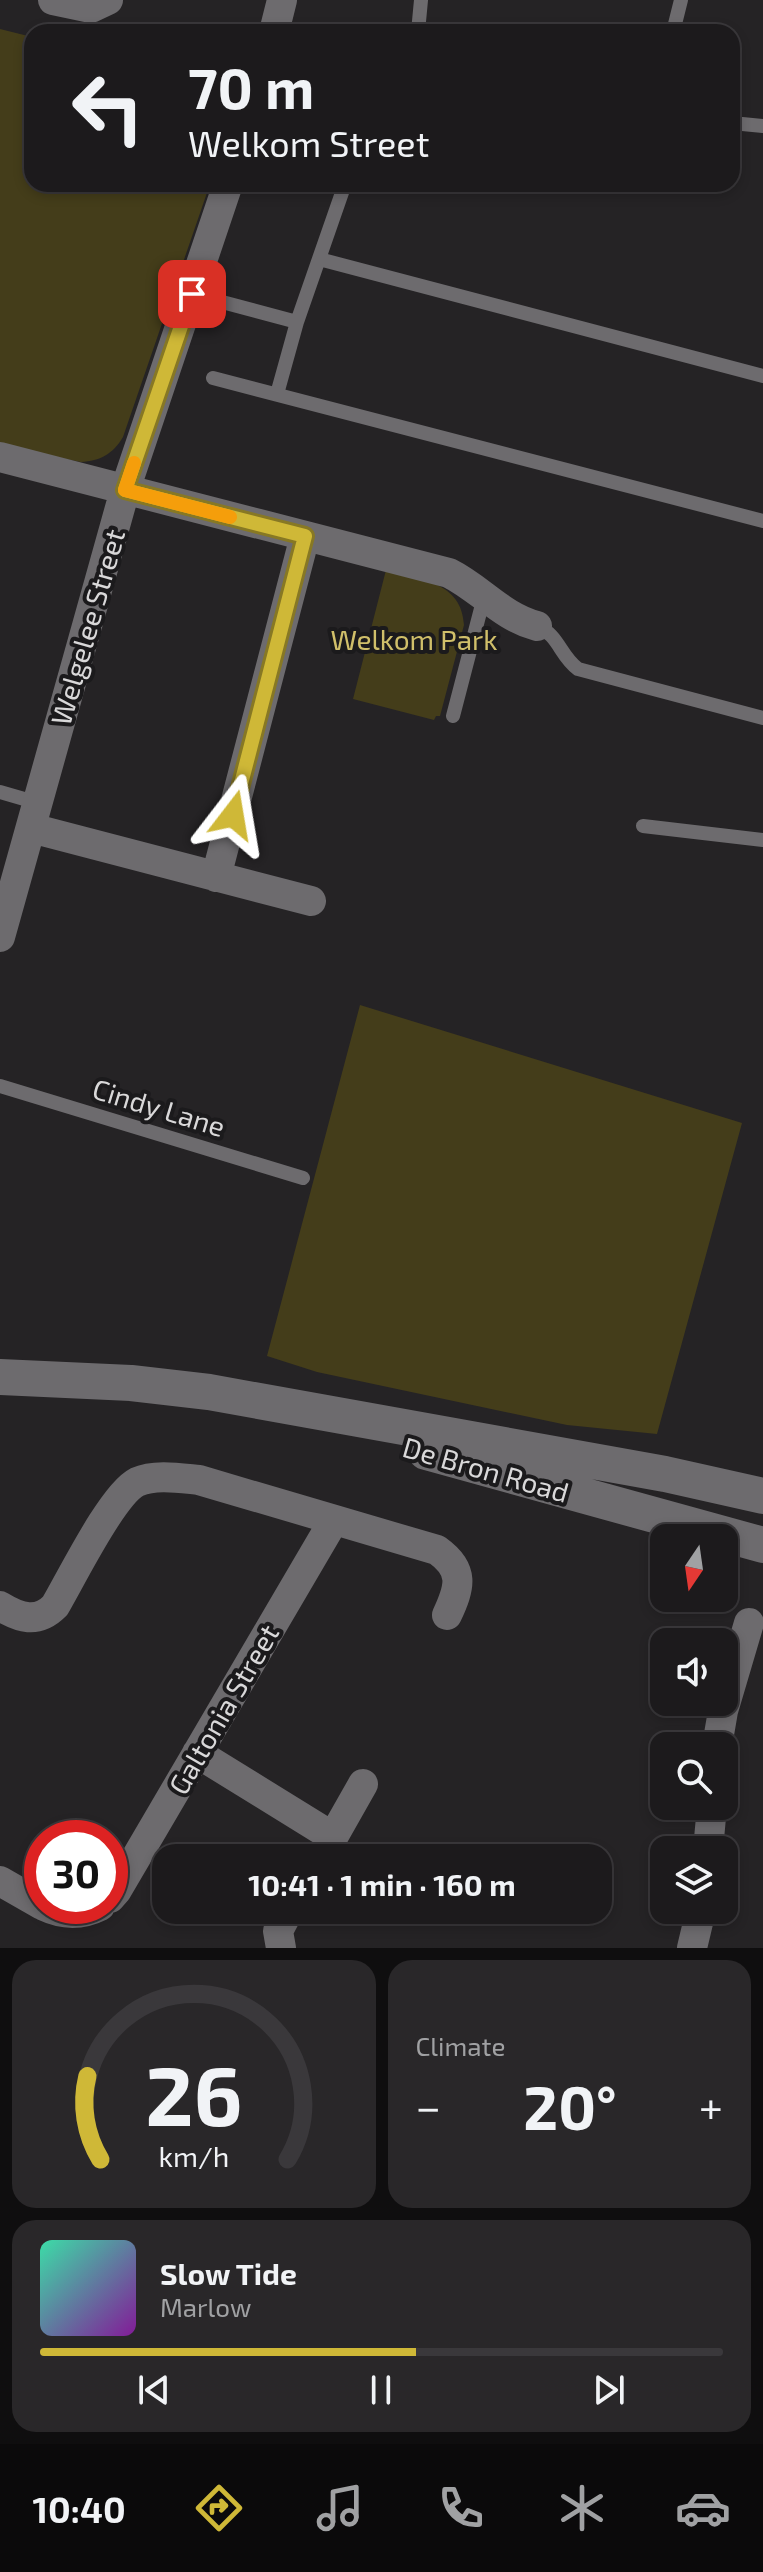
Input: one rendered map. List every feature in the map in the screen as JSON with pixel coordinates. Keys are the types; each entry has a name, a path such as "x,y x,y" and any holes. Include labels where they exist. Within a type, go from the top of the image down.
{"street":[{"path":"53,0 91,8 108,0"},
{"path":"276,24 282,0"},
{"name":"Welgelee Street","path":"0,937 125,490 225,192"},
{"path":"0,457 449,573 484,595 504,613 537,626"},
{"path":"216,877 305,536"},
{"path":"34,816 216,877 311,901"},
{"name":"De Bron Road","path":"0,1377 131,1383 209,1392 665,1474 763,1496"},
{"name":"De Bron Road","path":"209,1392 763,1545"},
{"path":"0,1606 22,1618 49,1612 126,1490 147,1479 199,1480 437,1550 454,1567 458,1587 447,1615"},
{"name":"Galtonia Street","path":"128,1868 334,1520"},
{"path":"719,1732 749,1623"},
{"path":"197,1753 322,1844"},
{"path":"328,1844 363,1784"},
{"path":"0,1881 24,1895"},
{"path":"281,1948 278,1931 282,1924"},
{"path":"692,1948 698,1924"}],"lane":[{"path":"419,24 421,0"},
{"path":"675,24 681,0"},
{"path":"740,124 763,126"},
{"path":"277,394 297,322 342,192"},
{"path":"319,259 763,376"},
{"path":"192,294 297,322"},
{"path":"213,378 763,521"},
{"path":"453,716 484,595"},
{"path":"537,626 556,639 564,655 578,669 763,718"},
{"path":"0,792 34,816"},
{"path":"643,826 763,840"},
{"name":"Cindy Lane","path":"0,1086 303,1178"}],"green space":[{"path":"0,29 24,35 24,192 207,192 119,443 105,456 81,462 0,446"},
{"name":"Welkom Park","path":"386,570 437,585 456,600 461,611 464,625 440,716 434,720 353,699"},
{"path":"360,1005 742,1123 657,1434 567,1425 317,1372 267,1356"}],"slow traffic":[{"path":"134,463 125,490 230,517"}],"route":[{"path":"192,294 125,490 305,536 233,815"}]}
